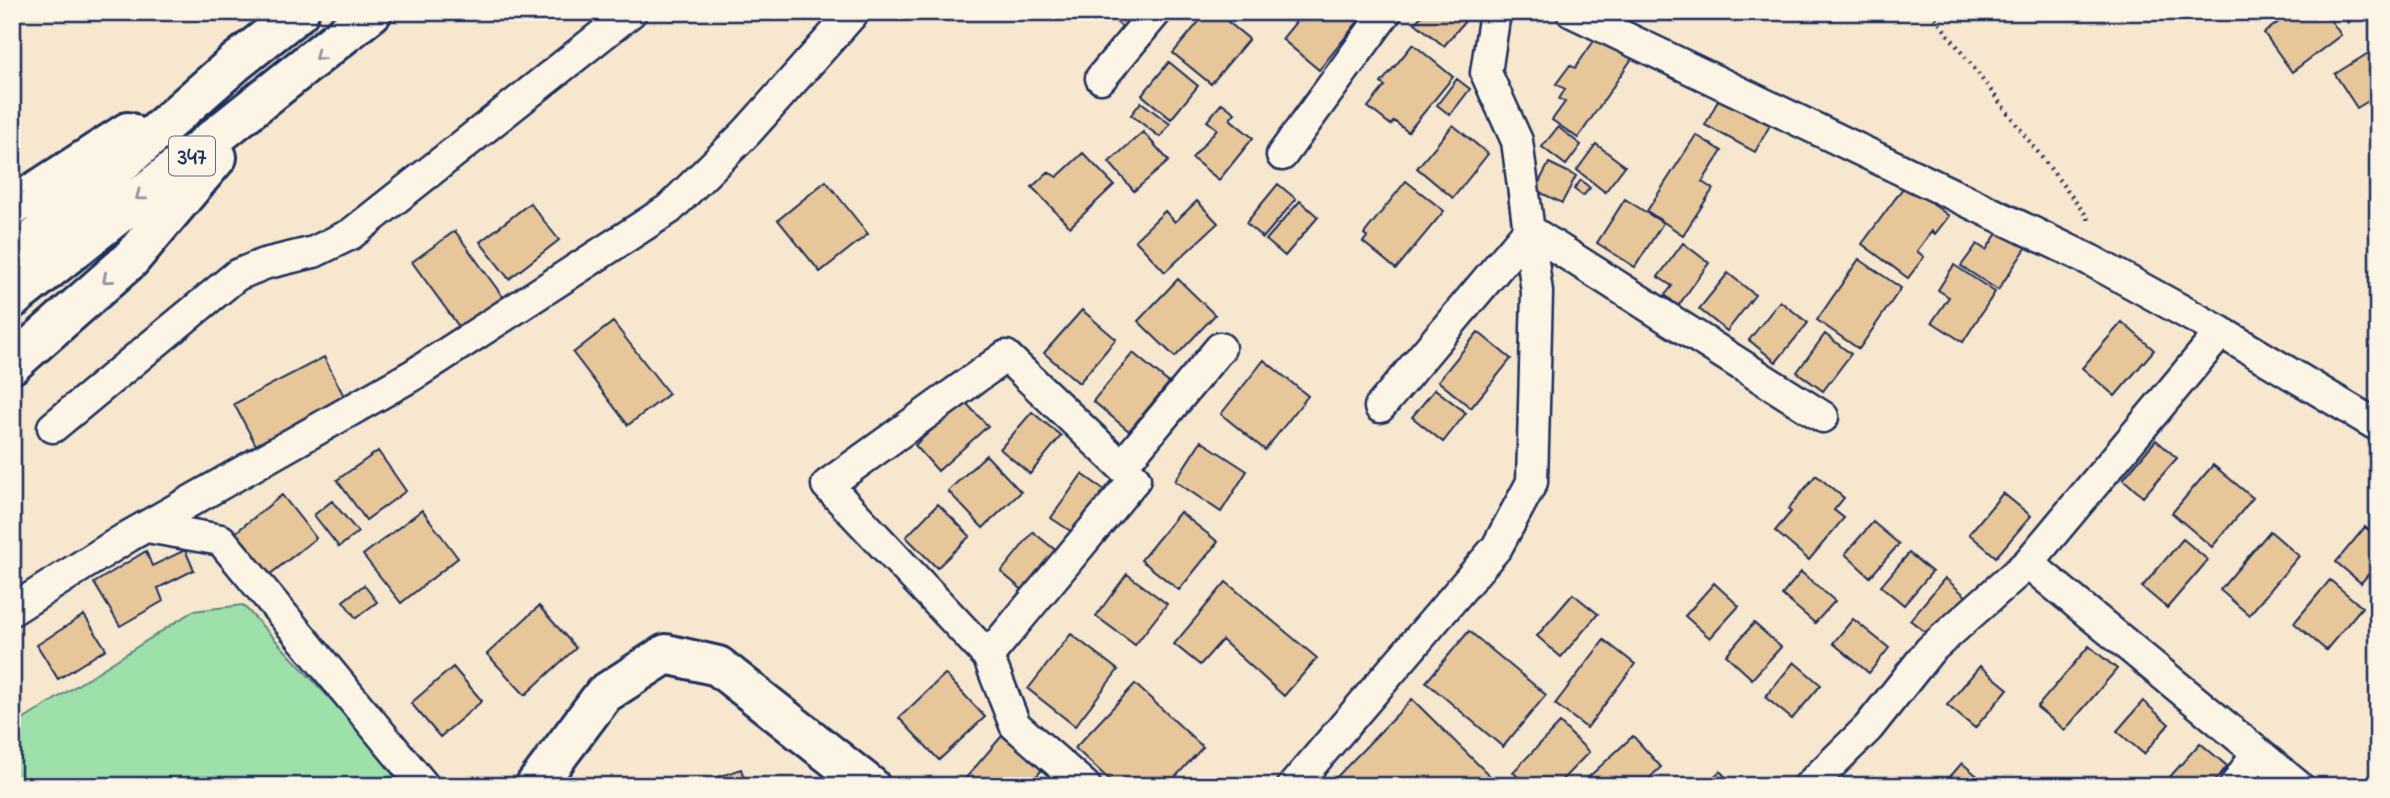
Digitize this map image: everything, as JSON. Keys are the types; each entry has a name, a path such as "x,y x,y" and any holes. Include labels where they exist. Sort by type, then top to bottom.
{"main road":[{"name":"347","path":"12,259 236,63 299,12"},
{"name":"347","path":"12,299 103,223 266,99 372,12"},
{"path":"12,207 236,63"},
{"path":"12,364 130,260 266,99"},
{"path":"536,786 604,694 666,654 718,666 870,786"}],"street":[{"path":"53,427 237,275 264,264 314,252 351,234 631,12"},
{"path":"12,610 147,527 413,375 669,209 747,132 854,12"},
{"path":"1101,78 1156,12"},
{"path":"1282,155 1386,12"},
{"path":"1293,786 1497,547 1531,482 1537,292 1517,141 1486,73 1495,12"},
{"path":"1572,12 2090,260 2221,332 2378,426"},
{"path":"1380,407 1529,230"},
{"path":"1529,230 1823,417"},
{"path":"1810,786 1868,728 1930,650 2028,563 2221,332"},
{"path":"1122,466 1220,348"},
{"path":"988,656 1135,478 1006,356 827,485 988,656 1015,725 1085,786"},
{"path":"147,527 221,540 424,786"},
{"path":"2028,563 2298,786"},
{"path":"2235,786 2256,754"}],"path":[{"path":"1931,12 2088,218"}],"green space":[{"path":"243,605 411,786 22,786 12,766 12,727 193,611"}],"building":[{"path":"1104,12 1143,12 1127,31"},
{"path":"1207,12 1216,12 1249,39 1211,84 1173,53"},
{"path":"1304,12 1349,12 1359,20 1319,70 1282,39"},
{"path":"1425,12 1471,14 1444,46 1415,23"},
{"path":"2292,12 2325,12 2341,35 2292,72 2264,33"},
{"path":"2339,12 2360,12 2348,23"},
{"path":"1601,31 1635,54 1578,138 1552,120 1565,102 1559,99 1565,89 1556,84 1570,65 1575,68"},
{"path":"1413,44 1453,77 1408,132 1394,121 1391,125 1368,107 1385,86 1381,83"},
{"path":"2378,47 2378,95 2357,108 2335,74"},
{"path":"1169,62 1198,86 1171,119 1142,95"},
{"path":"1457,79 1470,89 1450,115 1437,105"},
{"path":"1723,91 1774,118 1755,152 1705,125"},
{"path":"1141,102 1170,124 1160,137 1131,115"},
{"path":"1222,103 1235,113 1230,119 1253,138 1219,180 1192,158 1217,129 1207,121"},
{"path":"1453,125 1488,154 1453,198 1417,168"},
{"path":"1558,127 1581,145 1566,165 1542,147"},
{"path":"1143,132 1169,161 1134,191 1109,162"},
{"path":"1696,135 1722,151 1702,182 1713,189 1683,235 1647,211"},
{"path":"1596,144 1625,166 1605,192 1577,170"},
{"path":"1083,153 1114,185 1070,227 1032,187 1048,172 1057,177"},
{"path":"1549,163 1576,176 1562,203 1535,190"},
{"path":"1581,180 1590,188 1583,196 1574,189"},
{"path":"826,181 868,234 820,272 778,220"},
{"path":"1406,181 1444,211 1396,269 1363,242 1367,237 1364,234"},
{"path":"1278,184 1296,199 1263,238 1246,223"},
{"path":"1906,184 1949,216 1935,234 1932,231 1917,251 1924,257 1908,278 1862,244"},
{"path":"1625,199 1663,223 1635,267 1597,243"},
{"path":"1197,201 1218,223 1165,272 1135,240 1165,211 1175,222"},
{"path":"1300,201 1318,217 1285,256 1266,240"},
{"path":"530,203 559,240 509,279 480,242"},
{"path":"2003,224 2030,242 1998,290 1961,266 1977,244 1986,250"},
{"path":"455,231 503,297 460,328 412,262"},
{"path":"1683,243 1709,263 1678,306 1665,295 1672,286 1658,277"},
{"path":"1859,259 1901,288 1859,349 1817,320"},
{"path":"1954,265 1995,292 1963,342 1932,322 1949,297 1938,290"},
{"path":"1728,273 1755,295 1727,331 1699,309"},
{"path":"1178,279 1215,315 1175,357 1138,321"},
{"path":"1780,301 1808,323 1776,362 1749,340"},
{"path":"1082,310 1116,339 1079,383 1044,353"},
{"path":"613,322 669,394 628,425 573,353"},
{"path":"2122,322 2154,350 2115,396 2082,368"},
{"path":"1478,332 1511,359 1471,408 1438,381"},
{"path":"1825,334 1851,354 1823,391 1797,372"},
{"path":"1133,353 1169,383 1129,431 1093,401"},
{"path":"324,357 347,402 258,449 234,404"},
{"path":"1264,360 1308,396 1265,450 1221,414"},
{"path":"1435,389 1466,413 1443,442 1412,417"},
{"path":"964,401 988,426 938,471 915,445"},
{"path":"1032,412 1061,436 1030,474 1000,449"},
{"path":"2156,440 2177,458 2143,497 2123,479"},
{"path":"1201,441 1247,471 1221,512 1175,481"},
{"path":"378,451 406,491 366,520 337,480"},
{"path":"986,455 1021,492 983,528 948,491"},
{"path":"2213,465 2253,498 2212,547 2172,513"},
{"path":"1082,474 1106,491 1075,534 1051,518"},
{"path":"1816,475 1844,498 1834,510 1844,518 1809,560 1775,531 1791,512 1788,509"},
{"path":"2003,493 2031,516 1996,557 1969,534"},
{"path":"282,495 316,538 269,575 235,533"},
{"path":"332,501 358,532 339,547 314,515"},
{"path":"938,504 970,536 937,568 906,537"},
{"path":"422,510 458,558 401,603 363,555"},
{"path":"1180,512 1218,542 1179,590 1141,560"},
{"path":"1873,522 1899,544 1870,577 1845,554"},
{"path":"2365,527 2378,538 2378,563 2361,583 2336,562"},
{"path":"2270,531 2299,556 2249,615 2220,590"},
{"path":"1033,532 1064,557 1031,597 1001,572"},
{"path":"2183,539 2208,560 2167,608 2142,587"},
{"path":"185,550 194,570 158,588 163,601 120,626 94,583 146,551 152,566"},
{"path":"1909,553 1932,572 1904,605 1881,586"},
{"path":"1801,572 1835,601 1815,623 1782,595"},
{"path":"1127,574 1167,604 1135,645 1096,616"},
{"path":"1945,578 1968,598 1934,639 1910,620"},
{"path":"2330,580 2362,607 2326,650 2294,623"},
{"path":"1226,582 1317,658 1284,696 1222,640 1200,665 1174,644"},
{"path":"1714,583 1739,606 1710,638 1685,616"},
{"path":"364,585 377,602 356,618 343,601"},
{"path":"1573,594 1598,614 1561,657 1537,636"},
{"path":"539,606 576,648 525,695 487,654"},
{"path":"84,615 106,649 58,679 37,645"},
{"path":"1853,619 1889,648 1869,673 1833,643"},
{"path":"1754,623 1781,647 1752,679 1726,655"},
{"path":"1469,631 1546,695 1503,747 1426,682"},
{"path":"1071,634 1118,670 1075,726 1028,689"},
{"path":"1604,640 1635,664 1587,728 1555,704"},
{"path":"2089,646 2117,669 2065,730 2037,707"},
{"path":"1794,662 1821,685 1792,719 1765,697"},
{"path":"1980,666 2008,689 1975,728 1947,705"},
{"path":"453,667 482,701 440,737 411,703"},
{"path":"945,674 985,717 939,760 899,718"},
{"path":"1135,684 1203,747 1167,786 1116,786 1075,748"},
{"path":"1412,699 1500,786 1328,786"},
{"path":"2143,701 2169,724 2144,754 2117,731"},
{"path":"1560,723 1589,752 1556,786 1527,786 1513,772"},
{"path":"1007,730 1046,765 1028,786 959,786"},
{"path":"1633,736 1661,767 1641,786 1579,786"},
{"path":"2200,743 2227,766 2211,786 2176,786 2168,779"},
{"path":"1962,763 1989,786 1942,786"},
{"path":"741,769 747,786 715,786 713,779"},
{"path":"1720,771 1734,786 1704,786"}]}
